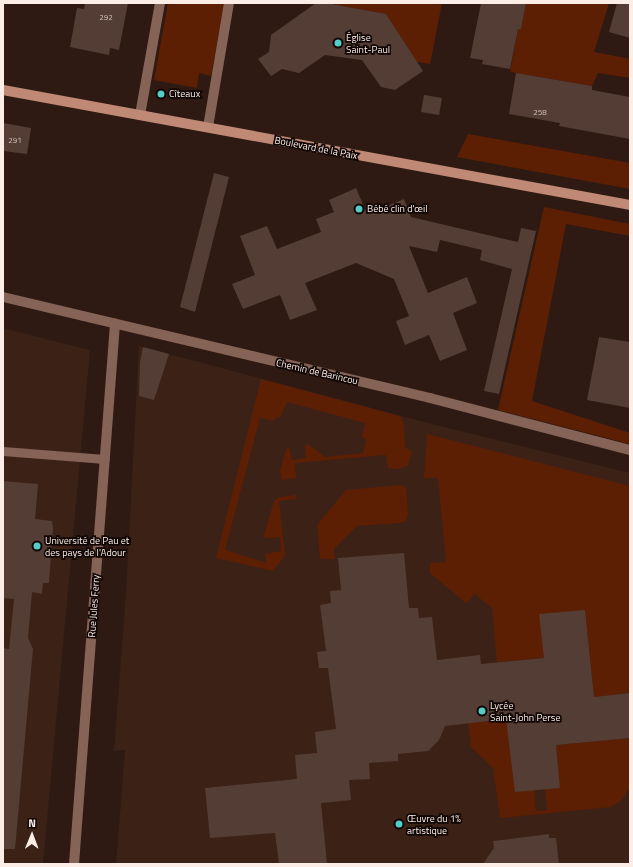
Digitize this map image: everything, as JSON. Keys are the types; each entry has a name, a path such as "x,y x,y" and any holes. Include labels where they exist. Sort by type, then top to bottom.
{"main road":[{"name":"Boulevard de la Paix","path":"3,90 630,205"}],"street":[{"path":"140,114 160,3"},
{"path":"208,128 230,3"},
{"name":"Chemin de Barincou","path":"3,297 430,398 630,450"},
{"name":"Rue Jules Ferry","path":"74,864 115,324"}],"lane":[{"path":"3,451 105,459"}],"shaded area":[{"path":"168,3 224,3 211,76 199,73 197,88 154,80"},
{"path":"326,3 442,3 430,64 417,62 386,14"},
{"path":"526,3 609,3 594,52 630,59 630,78 598,73 592,86 510,72 518,29 521,29"},
{"path":"468,134 630,163 630,189 457,157"},
{"path":"544,207 630,224 630,236 566,224 532,401 630,433 630,444 498,410"},
{"name":"Université de Pau et des pays de l'Adour","path":"3,328 90,350 43,864 3,864"},
{"path":"139,346 428,423 630,473 630,864 116,864 125,750 114,751 126,594"},
{"path":"261,379 400,416 404,424 405,447 412,452 408,466 398,469 388,468 386,455 295,463 296,478 282,480 280,472 285,452 289,446 292,460 306,458 305,445 308,444 325,457 363,453 366,440 362,437 365,423 287,402 280,418 276,417 274,421 260,418 225,550 267,563 265,554 281,551 280,537 265,538 264,535 274,501 280,497 296,495 297,499 279,501 285,555 273,571 216,558"},
{"path":"427,434 630,486 630,693 594,697 585,610 544,658 497,662 492,608 475,594 466,603 430,573 430,563 446,562 438,478 424,478"},
{"path":"400,485 406,488 408,514 406,521 400,523 357,526 334,549 335,559 320,559 317,525 346,490"},
{"path":"506,719 516,792 534,790 536,811 547,810 545,789 560,788 556,745 630,738 630,787 621,801 611,807 500,818 493,768 471,747 468,723"}],"building":[{"path":"85,3 128,3 119,50 110,48 109,55 70,47 77,8 84,9"},
{"name":"Église Saint-Paul","path":"316,3 326,3 386,14 423,71 395,90 381,87 362,60 325,55 299,73 282,69 271,76 258,59 269,52 271,35"},
{"path":"481,3 526,3 521,29 518,29 510,69 482,64 483,60 470,58"},
{"path":"617,3 630,3 630,38 609,32"},
{"path":"516,73 592,86 592,90 630,97 630,139 559,126 560,123 509,114"},
{"path":"424,95 442,98 439,115 421,112"},
{"path":"3,123 31,128 27,154 3,151"},
{"path":"214,173 229,177 195,312 180,307"},
{"path":"356,188 367,214 404,199 411,217 518,242 521,228 536,231 499,394 484,391 512,269 480,260 482,250 440,240 437,252 409,246 428,293 467,277 477,303 453,313 467,350 440,361 429,335 405,345 396,321 409,316 394,279 356,263 305,283 317,310 290,320 280,295 243,309 232,284 255,275 240,236 267,226 277,249 321,232 316,219 334,212 329,200"},
{"path":"599,337 630,342 630,408 587,400"},
{"path":"143,347 169,354 154,400 139,396 140,362"},
{"path":"3,481 38,484 35,519 52,521 53,528 49,583 43,583 42,594 32,592 28,638 33,649 15,849 3,849 3,648 9,649 14,599 3,598"},
{"name":"Lycée Saint-John Perse","path":"404,553 409,608 418,608 419,618 432,617 437,660 480,655 481,664 544,658 539,614 585,610 594,697 630,693 630,738 556,745 560,788 515,792 506,719 445,726 439,740 428,751 398,754 398,761 369,763 370,779 349,780 351,800 321,803 327,864 279,864 275,833 210,838 205,788 297,779 295,755 317,753 315,732 336,729 328,668 319,668 317,652 326,651 320,605 331,603 330,591 341,590 338,558"},
{"path":"549,834 549,838 556,838 559,864 483,864 494,848 493,841"}],"place":[{"name":"Église Saint-Paul","path":"338,43"},
{"name":"Cîteaux","path":"161,94"},
{"name":"Bébé clin d'œil","path":"359,209"},
{"name":"Université de Pau et des pays de l'Adour","path":"37,546"},
{"name":"Lycée Saint-John Perse","path":"482,711"},
{"name":"Œuvre du 1% artistique","path":"399,824"}]}
